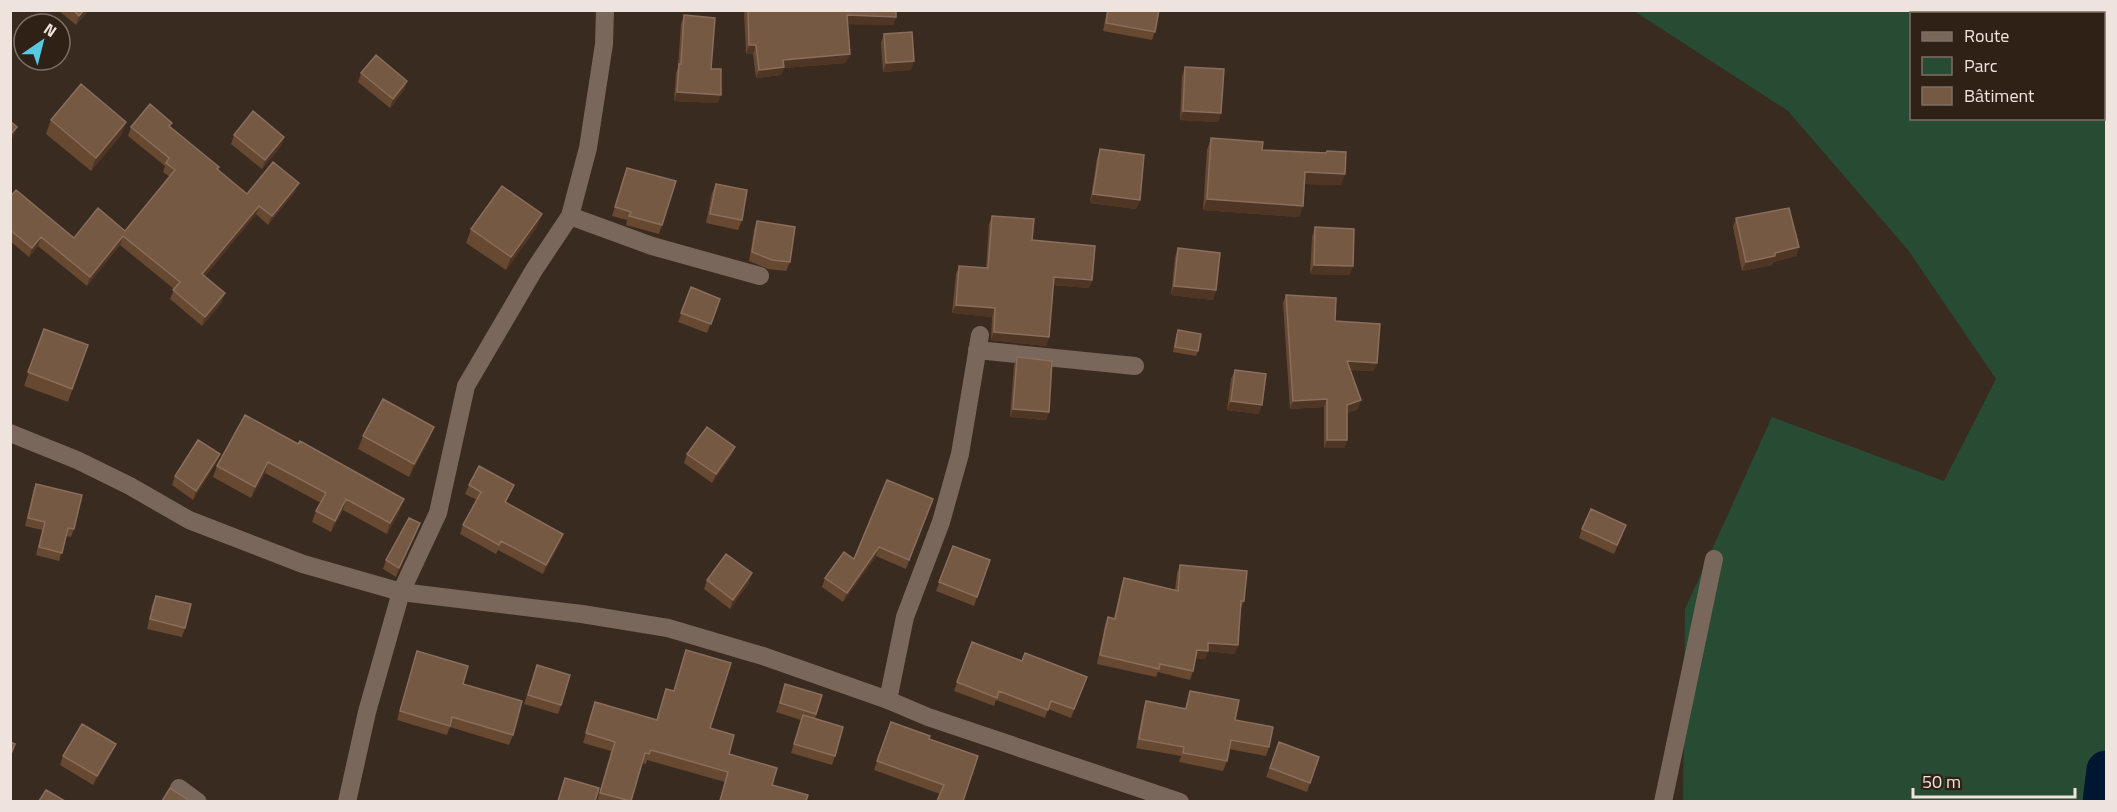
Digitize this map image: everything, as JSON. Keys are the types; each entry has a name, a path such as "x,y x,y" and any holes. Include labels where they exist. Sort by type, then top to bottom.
{"street":[{"path":"347,801 367,712 401,592 438,513 466,386 534,270 570,216 588,148 604,44 605,10"},
{"path":"570,216 652,246 760,276"},
{"path":"888,700 905,617 941,522 960,454 979,343 1135,366"},
{"path":"10,433 77,459 120,480 189,520 303,564 401,592 582,614 668,628 763,656 888,700 928,717 1180,801"},
{"path":"1663,801 1714,559"},
{"path":"179,788 198,801"}],"green space":[{"path":"1634,11 2106,11 2106,801 1683,801 1685,609 1772,417 1944,481 1996,379 1908,250 1788,111"}],"building":[{"path":"73,10 84,10 79,16"},
{"path":"748,10 896,10 896,17 847,15 850,54 783,60 784,67 759,70 756,45 749,45"},
{"path":"1108,10 1159,10 1155,32 1106,23"},
{"path":"684,15 715,18 711,69 721,69 721,95 677,92"},
{"path":"912,32 914,61 886,63 884,34"},
{"path":"376,55 407,81 393,99 361,73"},
{"path":"1185,67 1224,69 1221,113 1183,111"},
{"path":"81,84 126,122 96,158 51,120"},
{"path":"150,104 172,123 169,126 219,167 217,169 247,194 273,162 299,183 272,216 259,206 202,274 225,293 205,317 173,290 180,282 123,236 90,277 41,237 32,248 10,230 10,197 16,190 74,238 98,208 125,231 175,170 166,163 169,158 131,127"},
{"path":"253,111 284,137 265,160 234,135"},
{"path":"10,121 17,127 10,135"},
{"path":"1211,138 1263,142 1262,150 1346,152 1345,174 1305,172 1303,206 1207,199"},
{"path":"1100,149 1144,155 1140,200 1093,194"},
{"path":"627,168 676,181 662,225 629,216 631,212 615,207"},
{"path":"716,184 747,190 742,220 710,214"},
{"path":"502,186 542,214 511,257 471,229"},
{"path":"1789,208 1799,247 1775,253 1775,256 1746,262 1736,218"},
{"path":"992,216 1034,219 1032,240 1095,246 1092,280 1054,277 1049,337 994,332 995,308 956,305 959,266 988,268"},
{"path":"757,221 795,227 790,262 772,260 752,252"},
{"path":"1315,227 1354,229 1353,266 1314,265"},
{"path":"1178,248 1220,253 1216,290 1174,286"},
{"path":"691,287 720,299 711,324 681,313"},
{"path":"1286,295 1336,298 1335,321 1380,324 1377,363 1347,361 1361,400 1347,405 1347,440 1327,440 1327,399 1293,401"},
{"path":"44,329 88,345 72,389 28,372"},
{"path":"1178,330 1201,334 1198,351 1175,347"},
{"path":"1017,357 1052,361 1049,412 1013,409"},
{"path":"1235,370 1266,374 1262,405 1231,401"},
{"path":"383,399 434,427 414,464 363,436"},
{"path":"245,415 298,444 300,441 404,499 390,523 346,499 335,521 316,511 326,493 268,462 255,487 217,466"},
{"path":"707,427 735,447 716,474 687,454"},
{"path":"198,440 220,454 196,491 175,476"},
{"path":"479,466 514,485 505,502 563,534 546,565 501,541 499,545 463,525 481,492 469,485"},
{"path":"887,480 933,499 909,560 879,547 847,593 825,578 844,552 854,559"},
{"path":"36,484 82,495 74,529 68,528 62,553 39,547 45,522 28,518"},
{"path":"1591,509 1626,525 1617,545 1582,529"},
{"path":"409,518 420,523 399,568 386,560"},
{"path":"953,546 990,560 977,597 939,582"},
{"path":"726,554 752,573 733,600 707,580"},
{"path":"1180,565 1247,571 1244,601 1241,601 1238,645 1208,643 1208,651 1197,650 1193,671 1160,664 1159,669 1100,655 1108,617 1115,619 1124,578 1178,591"},
{"path":"156,596 191,604 185,628 150,619"},
{"path":"972,642 1022,661 1025,653 1087,677 1074,709 1051,701 1048,710 999,691 997,698 957,682"},
{"path":"686,650 731,663 710,728 734,735 729,754 777,768 772,785 808,795 806,801 720,801 728,772 651,750 649,754 645,753 631,801 600,793 615,742 586,733 595,702 657,720 666,689 674,691"},
{"path":"417,651 468,666 463,684 522,701 513,735 452,717 450,726 400,711"},
{"path":"537,665 570,675 561,705 528,695"},
{"path":"785,684 822,695 816,714 780,703"},
{"path":"1190,691 1239,700 1235,720 1273,727 1269,747 1231,740 1227,761 1183,753 1184,747 1139,739 1146,701 1186,709"},
{"path":"803,715 843,727 835,756 794,744"},
{"path":"891,722 930,736 929,739 978,756 963,801 937,801 944,785 877,761"},
{"path":"82,724 116,744 97,776 63,756"},
{"path":"10,742 15,744 10,757"},
{"path":"1279,742 1319,757 1310,783 1270,768"},
{"path":"565,778 599,788 595,801 558,801"},
{"path":"170,788 190,801 162,801"},
{"path":"46,790 65,801 39,801"}],"waterway":[{"path":"2102,802 2106,770"}]}
